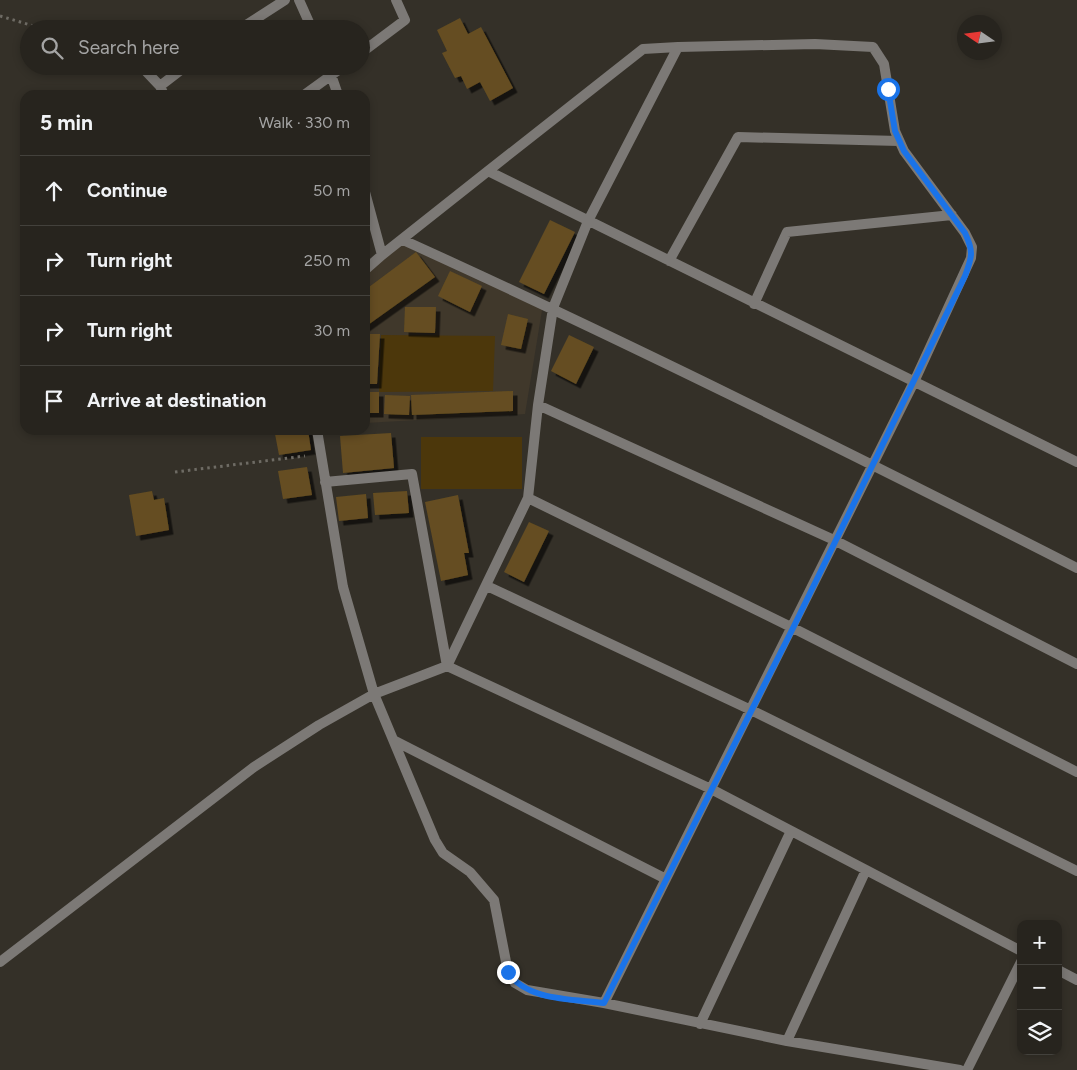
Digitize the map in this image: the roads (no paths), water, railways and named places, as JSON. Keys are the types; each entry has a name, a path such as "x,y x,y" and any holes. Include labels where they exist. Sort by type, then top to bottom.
{"street":[{"path":"254,20 285,0"},
{"path":"299,0 308,20"},
{"path":"370,46 405,20 396,0"},
{"path":"370,265 643,49 678,47 815,44 873,47 884,64 895,131 899,141 904,151 952,215 972,247 971,258 914,382 834,540 793,628 604,1003"},
{"path":"0,962 254,767 319,725 374,694 447,666 488,586 528,498 538,405 553,308 588,221 678,47"},
{"path":"149,75 162,90 177,75"},
{"path":"309,90 326,75"},
{"path":"331,75 336,90"},
{"path":"669,261 738,137 899,141"},
{"path":"488,171 1077,462"},
{"path":"370,210 382,254"},
{"path":"754,304 788,232 952,215"},
{"path":"403,240 553,308 873,464 1077,568"},
{"path":"538,405 834,540 1077,664"},
{"path":"318,435 344,587 374,694 442,853 470,872 494,900 508,972 515,983 527,990 604,1003 700,1024 787,1041 960,1070"},
{"path":"325,482 412,474 447,666"},
{"path":"528,498 793,628 1077,772"},
{"path":"488,586 751,710 1077,871"},
{"path":"447,666 711,789 1017,949"},
{"path":"395,741 666,879"},
{"path":"700,1024 791,831"},
{"path":"787,1041 866,870"},
{"path":"967,1070 1020,965"},
{"path":"1062,972 1077,980"}]}
